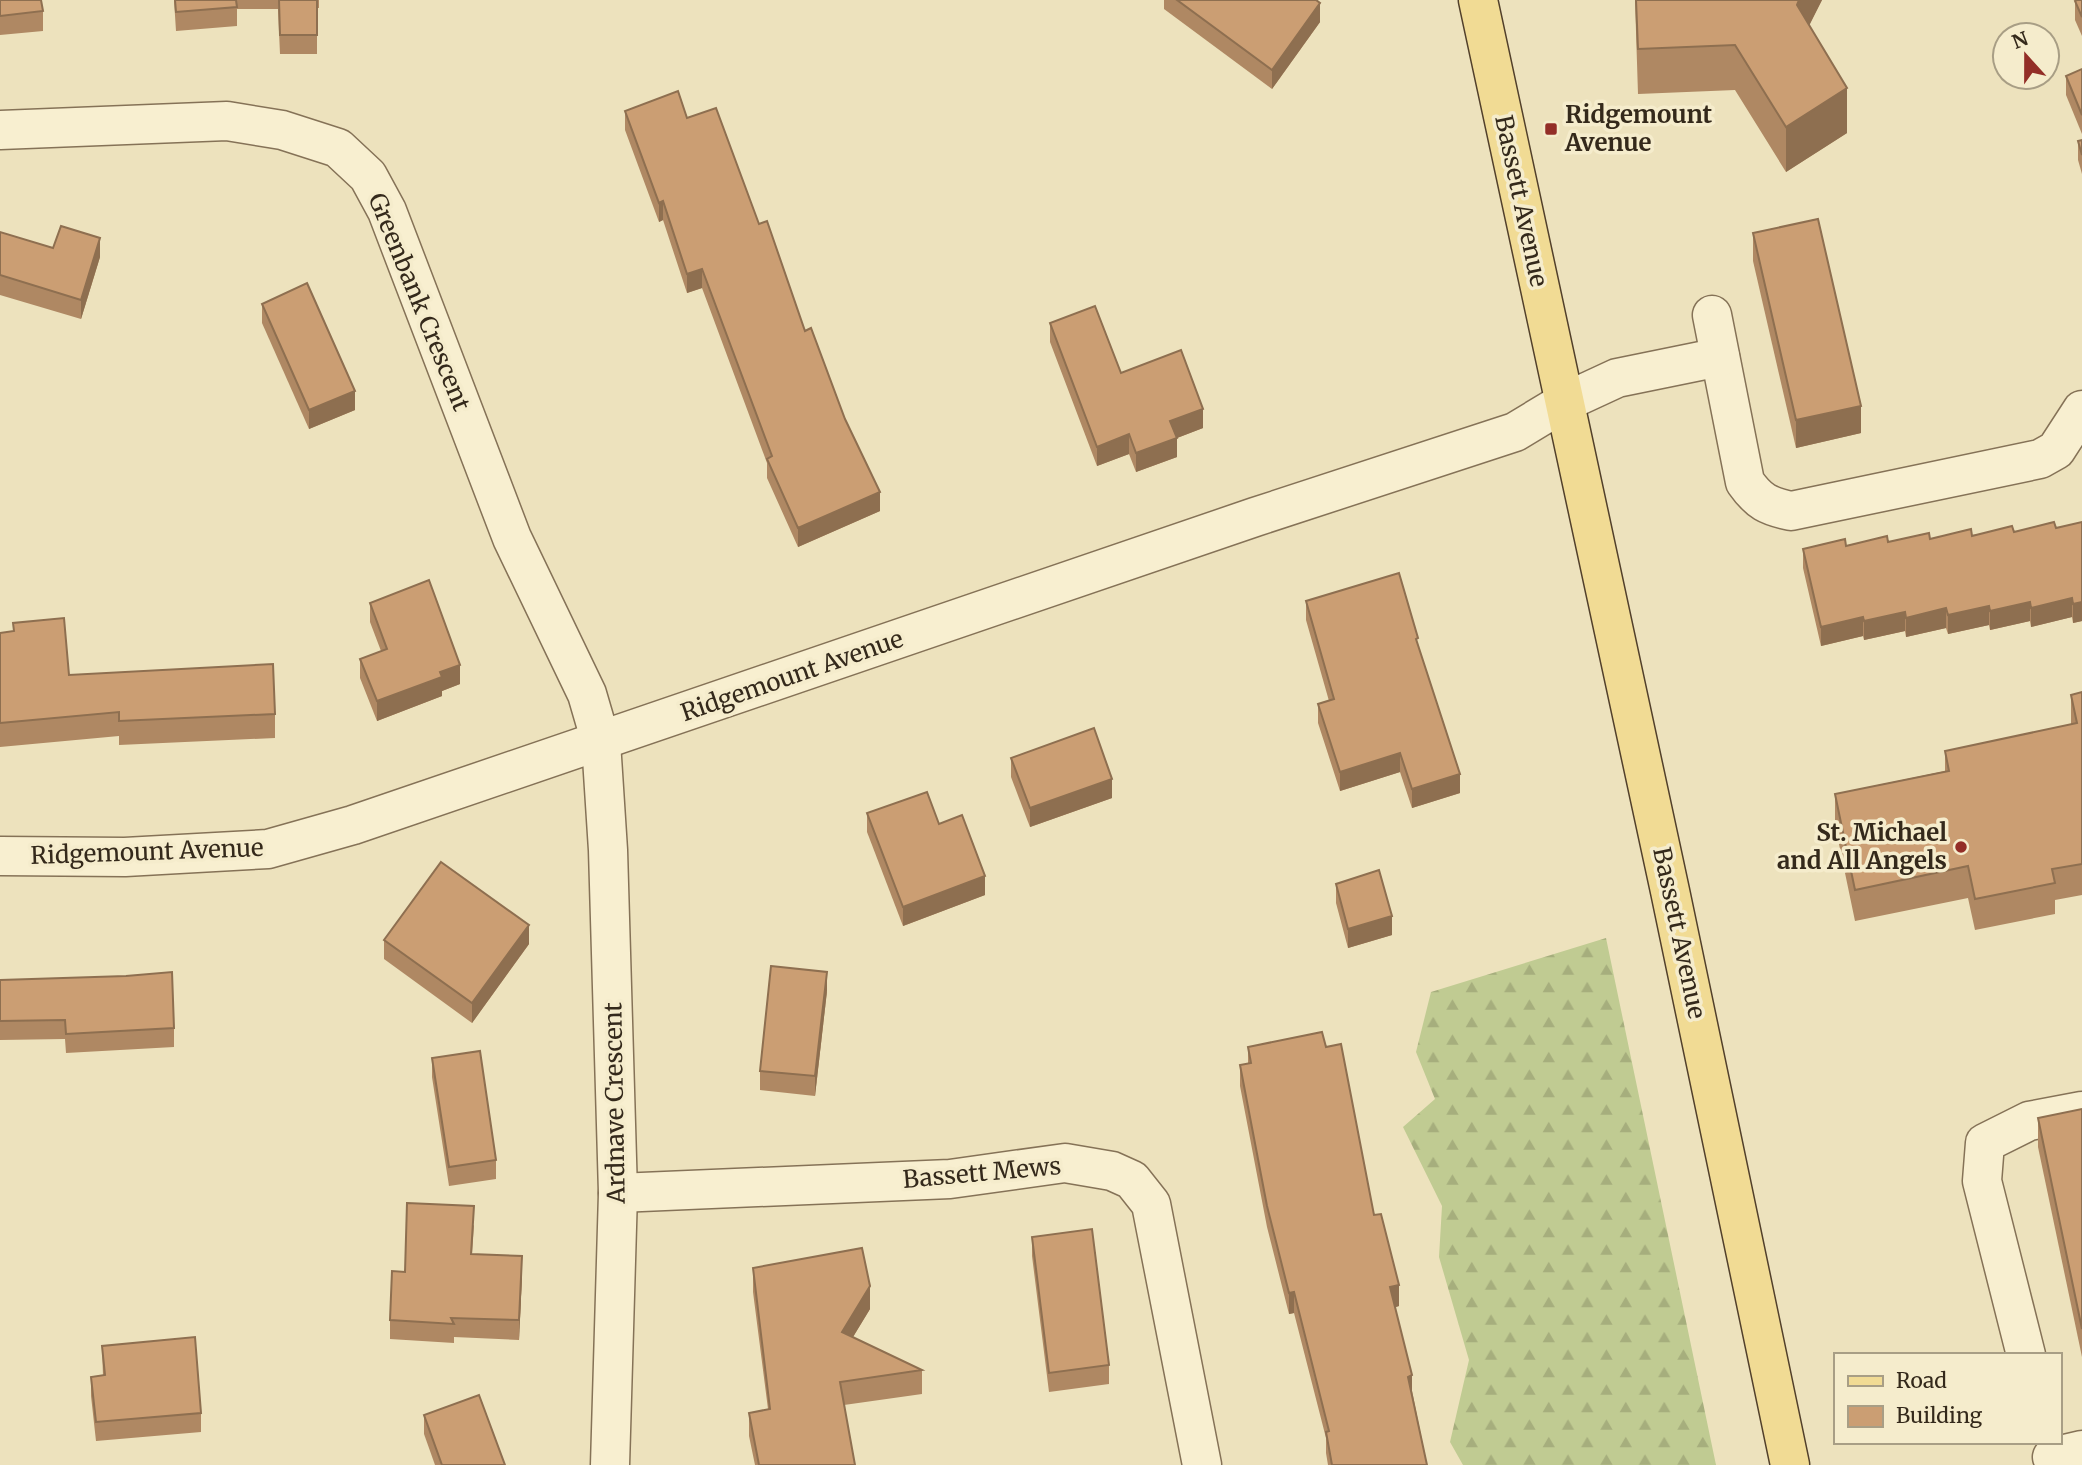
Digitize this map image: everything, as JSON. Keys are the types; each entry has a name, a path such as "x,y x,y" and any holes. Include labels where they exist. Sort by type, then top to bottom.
{"main road":[{"name":"Bassett Avenue","path":"1478,0 1670,891 1790,1465"}],"street":[{"name":"Greenbank Crescent","path":"0,130 227,121 282,130 338,148 368,176 387,211 512,538 587,694 601,742"},
{"path":"1712,315 1745,482 1756,497 1771,506 1791,511 2040,459 2056,450 2082,410"},
{"path":"1563,403 1617,378 1720,357"},
{"name":"Ridgemount Avenue","path":"0,856 125,858 268,849 353,825 1229,525 1515,432 1563,403"},
{"name":"Ardnave Crescent","path":"601,742 608,850 618,1193 610,1465"},
{"path":"2025,1353 1982,1181 1985,1143 2029,1121 2082,1111"},
{"name":"Bassett Mews","path":"618,1193 950,1179 1065,1163 1112,1171 1132,1180 1150,1204 1202,1465"}],"green space":[{"path":"1606,938 1716,1465 1463,1465 1450,1442 1469,1360 1439,1257 1442,1206 1403,1127 1435,1099 1416,1052 1431,992"}],"building":[{"path":"0,0 41,0 43,11 0,16"},
{"path":"175,0 236,0 237,7 176,12"},
{"path":"279,0 317,0 317,35 280,35"},
{"path":"1177,0 1316,0 1320,3 1272,70"},
{"path":"1636,0 1799,0 1797,5 1847,88 1786,127 1735,45 1638,49"},
{"path":"2082,0 2082,17 2075,1"},
{"path":"2082,69 2082,115 2066,76"},
{"path":"678,91 687,118 716,108 759,224 767,221 805,331 811,328 845,419 880,492 798,528 767,459 772,456 702,269 687,274 663,201 659,203 625,111"},
{"path":"1818,219 1861,406 1796,420 1753,233"},
{"path":"61,226 100,238 81,300 0,275 0,232 53,248"},
{"path":"307,283 355,391 309,410 262,304"},
{"path":"1095,306 1121,373 1181,350 1203,409 1170,421 1177,438 1136,453 1129,434 1097,447 1050,323"},
{"path":"2054,522 2056,528 2082,522 2082,602 2073,604 2072,598 2031,608 2030,602 1990,611 1989,606 1948,615 1946,608 1906,618 1905,612 1864,621 1863,617 1821,627 1803,549 1845,539 1846,546 1887,536 1888,542 1929,533 1930,539 1971,529 1972,536 2012,526 2014,532"},
{"path":"1399,573 1418,638 1416,639 1460,774 1412,789 1400,753 1340,772 1318,704 1334,699 1306,601"},
{"path":"429,580 460,665 440,672 442,677 377,701 360,659 387,649 370,603"},
{"path":"64,618 69,675 273,664 275,714 119,721 119,712 0,723 0,633 14,631 13,623"},
{"name":"St. Michael and All Angels","path":"2082,692 2082,864 2052,869 2055,883 1975,899 1968,866 1855,890 1835,794 1949,771 1945,751 2077,723 2071,695"},
{"path":"1094,728 1112,779 1030,808 1011,758"},
{"path":"927,792 939,824 962,815 985,876 903,907 867,813"},
{"path":"441,862 529,925 472,1003 384,940"},
{"path":"1379,870 1392,916 1348,929 1336,884"},
{"path":"771,966 827,972 815,1076 760,1071"},
{"path":"172,972 174,1028 66,1034 65,1020 0,1021 0,980"},
{"path":"1322,1032 1326,1047 1341,1044 1374,1215 1381,1214 1399,1285 1390,1287 1412,1375 1408,1377 1427,1465 1332,1465 1326,1432 1329,1431 1294,1292 1289,1293 1267,1206 1240,1065 1251,1063 1248,1047"},
{"path":"480,1051 496,1160 449,1167 432,1058"},
{"path":"2082,1109 2082,1329 2038,1118"},
{"path":"407,1203 474,1206 471,1254 522,1256 519,1320 451,1318 454,1324 390,1320 392,1271 405,1272"},
{"path":"1092,1229 1109,1365 1049,1373 1032,1237"},
{"path":"862,1248 870,1286 842,1332 922,1370 840,1382 855,1465 759,1465 749,1413 770,1409 753,1268"},
{"path":"195,1337 201,1413 96,1422 91,1377 105,1375 102,1346"},
{"path":"479,1395 505,1465 442,1465 424,1415"}],"place":[{"name":"Ridgemount Avenue","path":"1551,129"},
{"name":"St. Michael and All Angels","path":"1961,847"}]}
